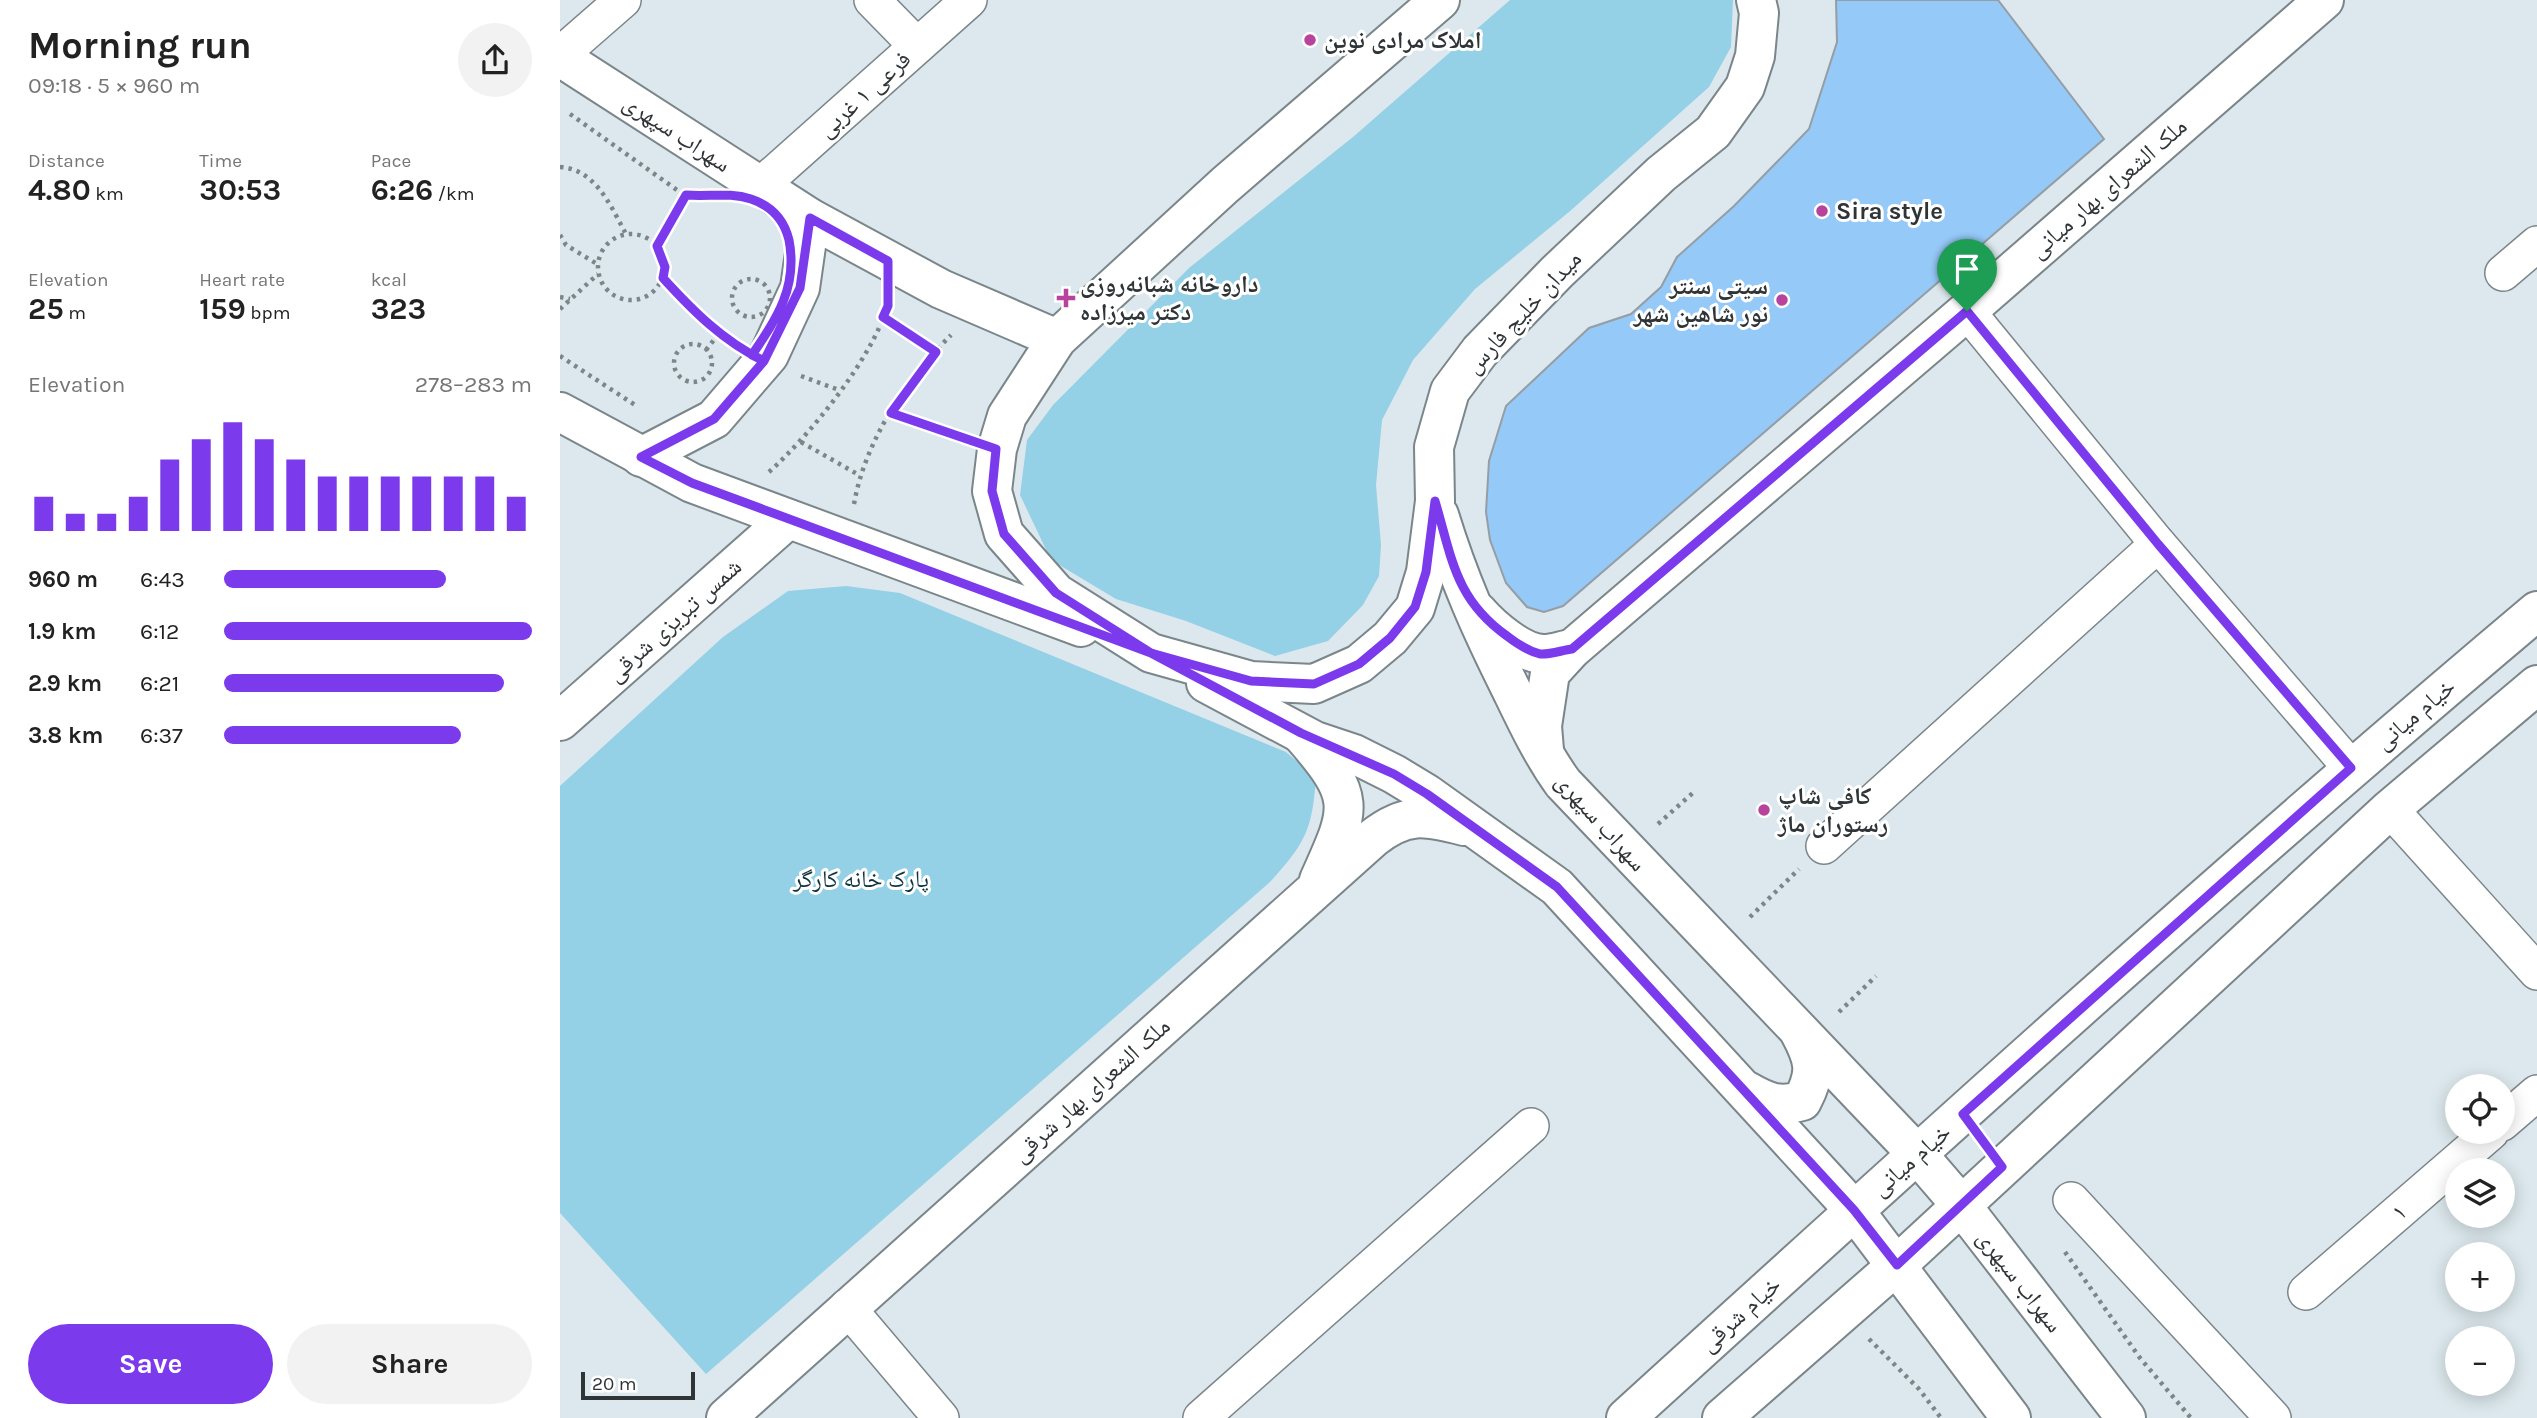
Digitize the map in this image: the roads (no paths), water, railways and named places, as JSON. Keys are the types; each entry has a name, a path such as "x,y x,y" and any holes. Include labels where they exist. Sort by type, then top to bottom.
{"main road":[{"name":"میدان خلیج فارس","path":"1438,1 1215,194 1057,339 1007,416 996,449 992,491 1004,534 1056,593 1151,653 1251,681 1314,684 1359,664 1390,638 1415,607 1426,572 1435,501 1434,447 1450,391 1480,351 1557,272 1661,174 1713,132 1745,87 1755,56 1759,13 1756,0"},
{"name":"ملک الشعرای بهار میانی","path":"1545,759 1542,726 1550,673 1572,649 1967,311 2324,0"},
{"name":"سهراب سپهری","path":"560,56 810,218 888,261 1057,339"},
{"path":"641,457 714,419 764,361 800,288 810,218"},
{"name":"سهراب سپهری","path":"560,412 692,483 1151,653 1301,733 1394,774 1479,831 1557,887 1854,1210 2011,1418"},
{"name":"سهراب سپهری","path":"1435,501 1467,599 1545,759 1594,818 1918,1154 1961,1205 2126,1418"},
{"name":"شمس تبریزی شرقی","path":"560,721 788,519"},
{"path":"1467,599 1486,622 1517,644 1542,654 1572,649"},
{"name":"خیام میانی","path":"1854,1210 2351,768 2537,611"},
{"path":"1722,1418 1897,1265 2390,809 2537,685"},
{"path":"1301,733 1341,786 1345,816 1315,890"},
{"name":"ملک الشعرای بهار شرقی","path":"726,1418 847,1307 1392,823 1414,817 1438,819 1479,831"},
{"name":"سهراب سپهری","path":"1745,1090 1766,1103 1783,1106 1802,1101 1814,1080 1813,1065 1795,1025"},
{"name":"خیام شرقی","path":"1626,1418 1854,1210"}],"street":[{"path":"560,56 623,0"},
{"path":"872,0 917,46"},
{"name":"فرعی ۱ غربی","path":"759,187 969,0"},
{"path":"2504,273 2537,244"},
{"path":"1967,311 2158,544 2351,768"},
{"path":"1824,846 2158,544"},
{"path":"2390,809 2537,972"},
{"path":"2515,1112 2537,1093"},
{"path":"1201,1418 1531,1126"},
{"name":"۱","path":"2306,1292 2477,1144"},
{"path":"2071,1200 2273,1418"},
{"path":"847,1307 942,1418"}],"place":[{"name":"املاک مرادی نوین","path":"1310,40"},
{"name":"Sira style","path":"1822,211"},
{"name":"داروخانه شبانه‌روزی دکتر میرزاده","path":"1066,298"},
{"name":"سیتی سنتر نور شاهین شهر","path":"1782,300"},
{"name":"کافی شاپ رستوران ماژ","path":"1764,810"}],"park label":[{"name":"پارک خانه کارگر","path":"861,879"}]}
